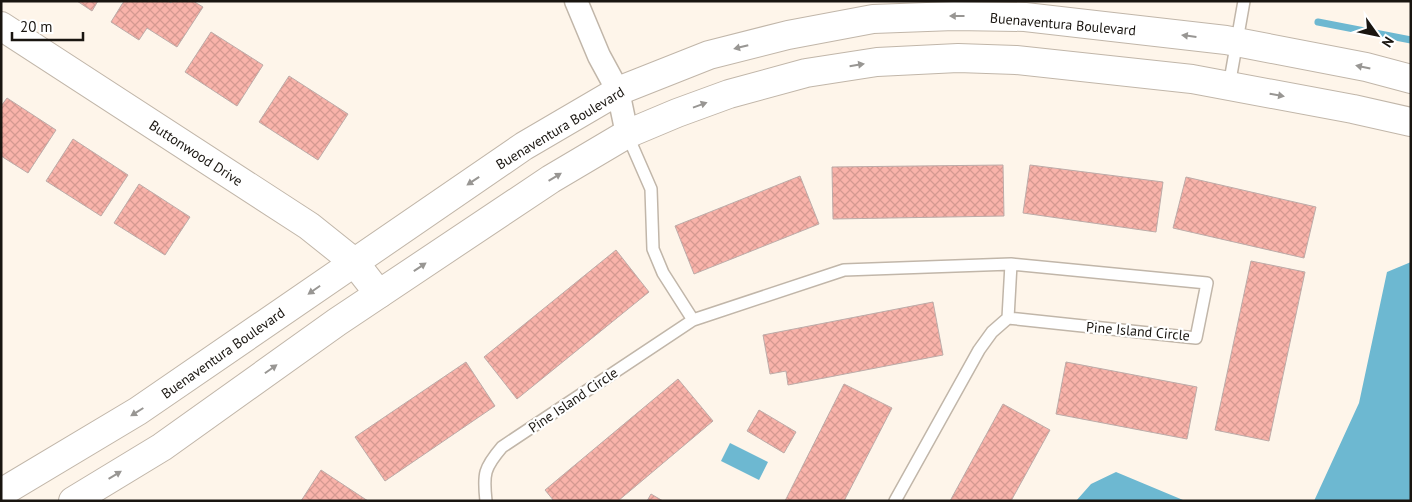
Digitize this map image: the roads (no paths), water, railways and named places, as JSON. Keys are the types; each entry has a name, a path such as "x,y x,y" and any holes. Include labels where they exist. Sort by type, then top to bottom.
{"main road":[{"name":"Buenaventura Boulevard","path":"1,493 138,411 524,146 618,91 709,54 788,35 873,19 954,16 1025,17 1237,42 1366,67 1411,79"},
{"name":"Buttonwood Drive","path":"1,26 309,226 354,262 379,294"},
{"path":"73,501 162,447 379,294 551,179 627,134 729,94 806,73 877,62 958,58 1016,60 1192,79 1353,109 1411,122"}],"street":[{"path":"576,1 599,56 618,91 627,134"}],"lane":[{"path":"1229,86 1244,1"},
{"path":"627,134 651,189 653,249 663,273 693,320"},
{"path":"895,501 979,350 992,332 1008,318 1011,264"},
{"name":"Pine Island Circle","path":"486,501 485,472 502,447 693,320 844,270 1011,264 1207,283 1196,338 1008,318"}],"water":[{"path":"1411,262 1411,501 1314,501 1359,403 1387,272"},
{"path":"730,443 768,462 759,480 721,461"},
{"path":"1116,472 1185,501 1076,501 1091,484"}],"waterway":[{"path":"1318,22 1411,40"}]}
